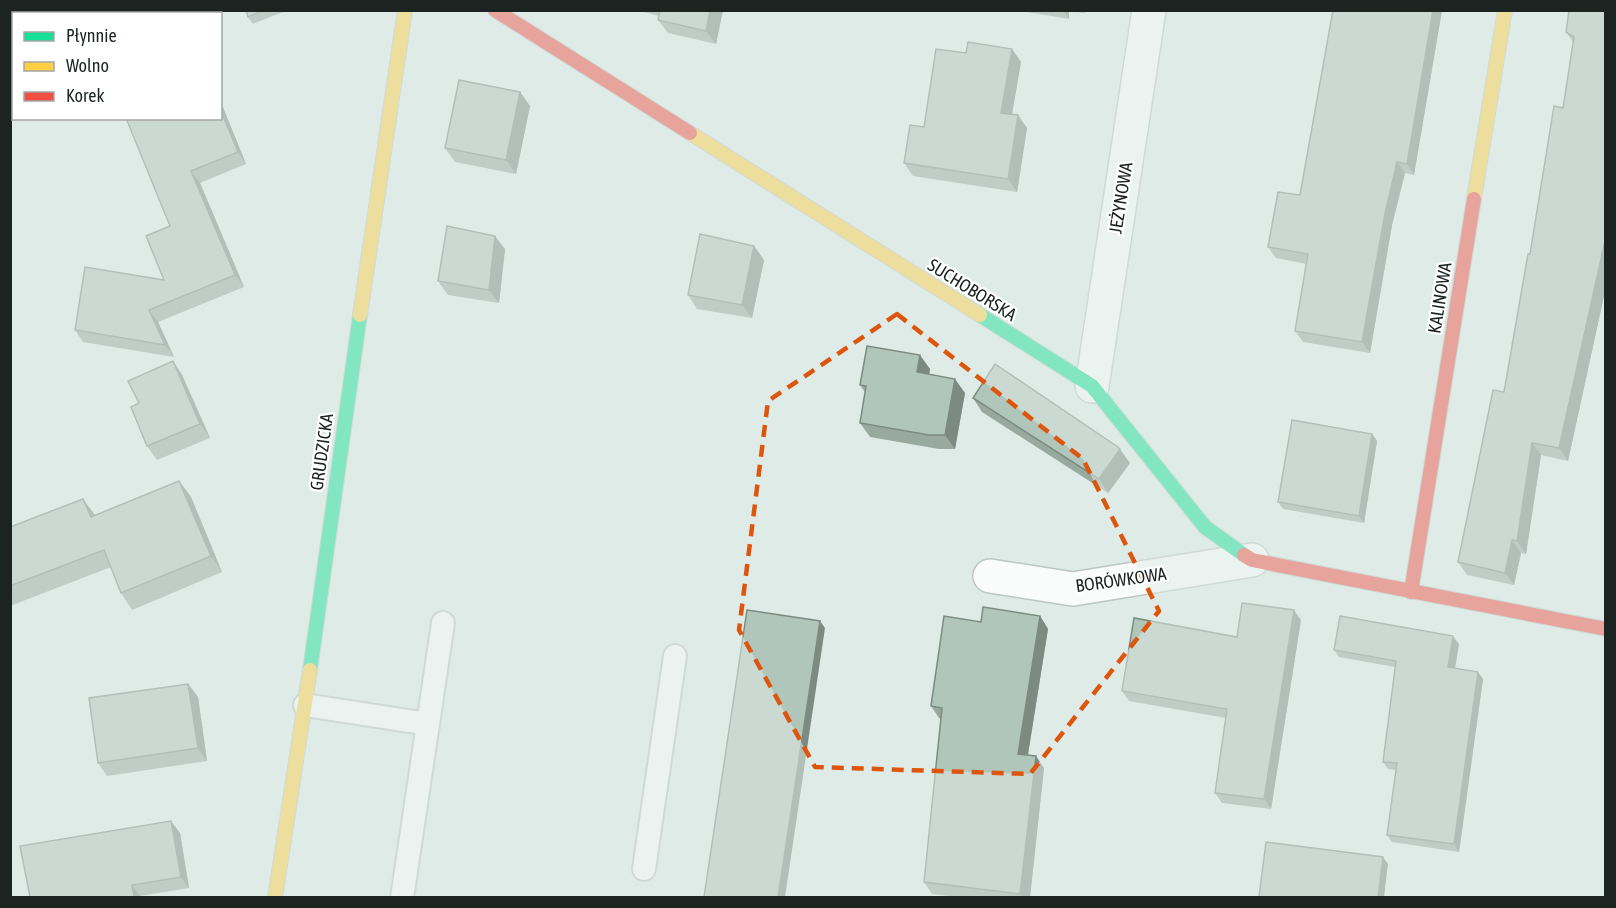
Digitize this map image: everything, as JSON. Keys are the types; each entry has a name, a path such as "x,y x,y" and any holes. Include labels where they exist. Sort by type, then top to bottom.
{"street":[{"name":"GRUDZICKA","path":"275,897 305,705 405,10"},
{"name":"SUCHOBORSKA","path":"495,10 1092,386 1205,527 1252,560 1605,628"},
{"name":"JEŻYNOWA","path":"1092,386 1149,10"},
{"name":"KALINOWA","path":"1411,592 1505,10"},
{"name":"BORÓWKOWA","path":"990,576 1073,589 1252,560"}],"lane":[{"path":"402,897 443,623"},
{"path":"644,869 675,656"},
{"path":"305,705 428,724"}],"highlighted area":[{"path":"897,314 1083,459 1159,611 1030,774 815,767 739,630 768,401"}],"building":[{"path":"246,10 264,10 248,17"},
{"path":"660,10 710,10 706,31 658,20"},
{"path":"1333,10 1433,10 1407,164 1397,162 1385,213 1362,342 1295,331 1308,254 1268,247 1278,192 1300,195"},
{"path":"1569,10 1605,10 1605,246 1559,448 1532,443 1517,541 1512,540 1505,573 1458,562 1493,390 1504,392 1528,254 1530,254 1554,106 1563,108 1574,37 1566,32"},
{"path":"968,42 1012,49 1001,113 1018,115 1008,179 904,163 910,125 924,127 936,49 966,53"},
{"path":"459,80 520,92 506,160 445,148"},
{"path":"222,114 238,152 191,171 235,275 149,310 165,345 75,330 85,267 164,280 146,236 170,226 127,120 222,120"},
{"path":"447,226 495,236 489,290 438,281"},
{"path":"700,234 754,246 742,305 688,295"},
{"path":"867,346 920,355 917,372 955,379 945,435 929,435 860,423 866,386 860,385"},
{"path":"173,361 200,424 147,446 131,407 139,403 128,381"},
{"path":"995,364 1120,449 1099,479 973,398"},
{"path":"1292,420 1372,434 1359,516 1278,502"},
{"path":"179,481 211,556 121,593 104,550 10,586 10,527 83,499 91,517"},
{"path":"1242,603 1294,610 1264,799 1215,793 1227,709 1122,691 1134,618 1237,637"},
{"path":"983,607 1040,616 1018,754 1036,756 1020,894 924,882 942,708 931,706 944,616 981,622"},
{"path":"747,610 820,621 778,897 704,897"},
{"path":"1340,616 1453,636 1448,667 1478,672 1454,844 1387,835 1397,763 1383,762 1396,661 1334,650"},
{"path":"188,684 198,748 98,763 89,698"},
{"path":"171,821 181,877 132,885 134,897 30,897 20,846"},
{"path":"1266,842 1383,857 1378,897 1259,897"}],"traffic: fast":[{"path":"310,670 360,315"},
{"path":"980,315 1092,386 1205,527 1244,555"}],"traffic: slow":[{"path":"360,315 405,10"},
{"path":"1474,199 1505,10"},
{"path":"690,133 980,315"},
{"path":"275,898 310,670"}],"traffic: jam":[{"path":"495,10 690,133"},
{"path":"1411,592 1474,199"},
{"path":"1244,555 1252,560 1606,629"}]}
